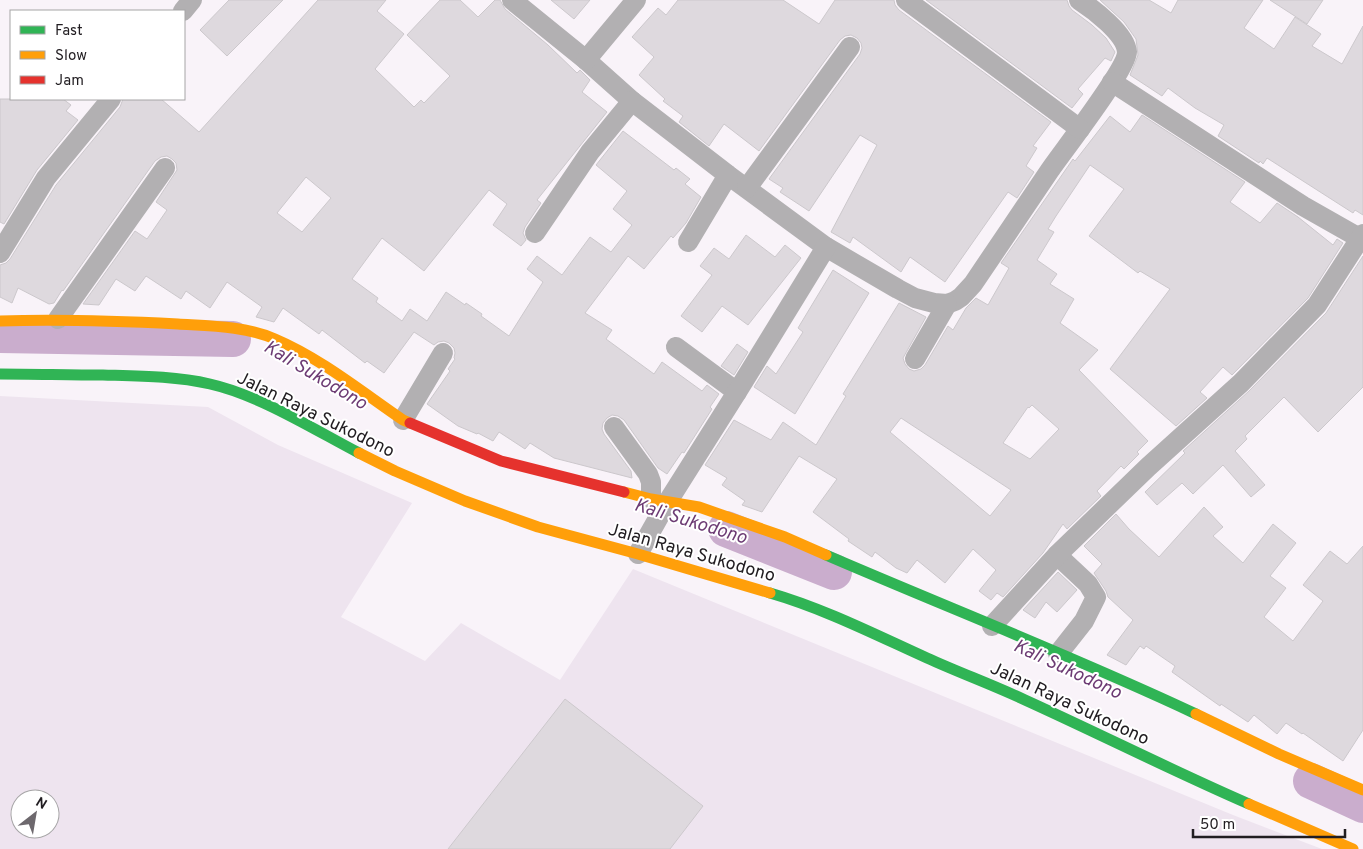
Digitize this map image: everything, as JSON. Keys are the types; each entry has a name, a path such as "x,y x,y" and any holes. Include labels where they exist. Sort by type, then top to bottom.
{"street":[{"path":"184,10 192,0"},
{"path":"512,0 586,60 632,101 826,247 915,298 947,304 962,297 973,284 1112,82 1126,58 1126,46 1111,27 1079,0"},
{"path":"586,60 636,0"},
{"path":"906,0 1080,129"},
{"path":"747,188 850,48"},
{"path":"992,626 1057,555 1148,467 1241,383 1317,306 1362,238 1295,200 1112,82"},
{"path":"0,253 5,231 110,100"},
{"path":"535,233 590,152 632,101"},
{"path":"58,319 164,168"},
{"path":"688,242 728,175"},
{"path":"643,547 662,502 737,392 826,247"},
{"path":"915,359 947,304"},
{"path":"0,321 58,319 224,327 274,338 306,354 403,420 501,461 662,502 699,507 785,536 992,626 1132,684 1279,754 1363,790"},
{"path":"676,348 737,392"},
{"path":"403,420 443,353"},
{"name":"Jalan Raya Sukodono","path":"0,374 170,378 210,384 238,393 270,407 387,467 465,502 538,527 643,547 794,600 884,637 1194,780 1353,849"},
{"path":"614,428 648,474 662,502"},
{"path":"1057,555 1088,584 1096,597 1084,621 1058,654"}],"shaded area":[{"path":"0,396 208,407 278,445 412,503 341,617 425,661 461,623 560,680 633,569 1233,815 1322,849 0,849"}],"building":[{"path":"229,0 283,0 227,56 200,30"},
{"path":"318,0 386,0 377,11 404,34 375,69 414,107 421,100 424,103 450,76 407,35 440,0 460,0 478,17 495,0 500,0 505,9 548,45 577,73 580,70 590,80 582,92 607,112 537,200 541,203 525,227 523,233 526,240 521,246 493,225 507,204 489,190 424,271 382,238 352,279 378,298 376,302 402,321 410,309 427,321 446,292 482,314 481,316 509,336 543,282 527,269 537,256 562,275 590,237 611,252 632,225 613,209 627,191 596,165 623,131 674,170 676,168 690,179 685,184 701,197 686,223 673,238 671,236 644,269 628,256 585,313 612,330 606,339 654,374 662,362 702,391 707,385 719,394 710,407 712,409 684,453 682,452 667,474 658,468 624,420 612,415 607,418 603,423 602,429 604,434 631,471 632,478 554,458 530,443 525,449 499,432 493,441 458,426 427,404 450,371 448,369 455,359 454,348 444,341 434,345 414,332 384,373 367,361 365,363 322,330 319,334 283,308 274,322 256,317 262,307 227,282 210,308 186,291 181,299 146,276 135,291 116,279 99,305 83,304 135,231 147,239 167,210 156,202 177,170 176,163 167,156 155,161 54,303 49,304 18,288 12,303 0,297 0,265 10,259 56,185 120,107 123,100 162,100 199,132","holes":["306,177 331,198 302,232 277,213"]},
{"path":"551,0 590,0 574,19"},
{"path":"678,0 783,0 819,24 835,0 894,0 899,10 1051,122 1033,146 1037,148 1026,166 1034,172 1017,198 1008,192 945,282 910,257 901,272 853,237 850,243 831,232 877,145 860,135 809,211 780,192 783,188 769,179 860,54 862,48 857,38 851,35 845,36 840,40 759,151 724,124 709,146 679,122 683,116 663,101 665,99 639,75 654,57 632,37 658,8 666,15"},
{"path":"926,0 1067,0 1072,10 1106,38 1115,52 1111,61 1105,58 1078,89 1083,94 1072,108"},
{"path":"1100,0 1149,0 1171,13 1178,0 1263,0 1244,28 1274,49 1295,17 1321,34 1312,46 1342,64 1363,26 1363,215 1355,210 1353,213 1267,158 1263,164 1260,161 1259,163 1218,136 1224,125 1195,108 1168,88 1162,96 1130,75 1138,55 1136,39 1124,22"},
{"path":"1270,0 1323,0 1307,24"},
{"path":"0,99 64,100 71,105 66,111 78,120 37,170 4,224 0,222"},
{"path":"1142,115 1245,182 1230,202 1260,223 1277,203 1333,245 1337,239 1343,243 1308,298 1232,375 1223,367 1200,392 1207,398 1176,426 1110,369 1170,289 1140,271 1138,273 1089,236 1124,189 1090,165 1048,229 1054,232 1037,260 1057,274 1050,284 1074,299 1060,323 1098,350 1079,370 1148,441 1137,452 1139,454 1124,469 1121,466 1097,491 1101,496 1067,529 1063,524 1043,553 1003,597 997,593 991,600 979,591 996,570 973,549 945,583 917,560 907,573 896,568 875,552 872,557 848,541 849,539 813,512 837,479 799,456 762,512 742,505 745,501 722,485 727,478 705,465 734,420 771,440 783,422 816,445 846,396 843,394 899,303 926,317 903,358 909,369 914,371 921,369 948,326 953,330 966,308 976,298 988,305 1009,268 1001,263 1073,159 1075,161 1110,116 1130,132","holes":["1032,405 1059,429 1030,459 1003,443 1028,407","901,418 1011,490 990,516 890,432"]},
{"path":"746,235 775,257 785,245 801,258 748,325 722,306 702,332 681,316 712,275 700,266 714,248 729,259"},
{"path":"1363,256 1363,387 1318,432 1284,397 1245,436 1247,439 1235,451 1265,485 1251,497 1223,465 1193,494 1182,483 1157,505 1145,492 1185,453 1183,451 1249,391 1326,313"},
{"path":"833,270 869,293 795,414 754,387 767,366 776,374 803,332 798,328"},
{"path":"737,344 748,352 734,375 721,366"},
{"path":"1204,507 1223,527 1213,536 1243,563 1273,524 1296,543 1270,576 1286,588 1264,617 1293,641 1323,601 1303,585 1330,551 1347,564 1363,546 1363,730 1343,761 1286,723 1277,734 1254,715 1248,722 1221,704 1220,706 1172,672 1175,666 1146,646 1144,649 1140,646 1126,665 1107,655 1133,620 1108,597 1094,573 1102,564 1084,546 1116,514 1159,557"},
{"path":"1058,572 1077,590 1057,612 1046,602 1035,618 1023,610"},
{"path":"565,699 703,806 670,849 448,849"}],"waterway":[{"name":"Kali Sukodono","path":"0,335 233,339"},
{"name":"Kali Sukodono","path":"726,529 834,572"},
{"name":"Kali Sukodono","path":"1311,781 1363,805"}],"traffic: fast":[{"path":"0,374 143,376 184,379 210,384 229,389 267,404 359,453"},
{"path":"826,555 1058,653 1196,714"},
{"path":"770,593 830,615 1013,695 1249,804"}],"traffic: slow":[{"path":"0,321 134,322 215,326 252,331 275,339 308,356 410,423"},
{"path":"359,453 395,471 465,501 538,527 770,593"},
{"path":"624,492 651,499 699,507 785,537 826,555"},
{"path":"1196,714 1279,754 1363,790"},
{"path":"1249,804 1353,849"}],"traffic: jam":[{"path":"410,423 501,461 624,492"}]}
